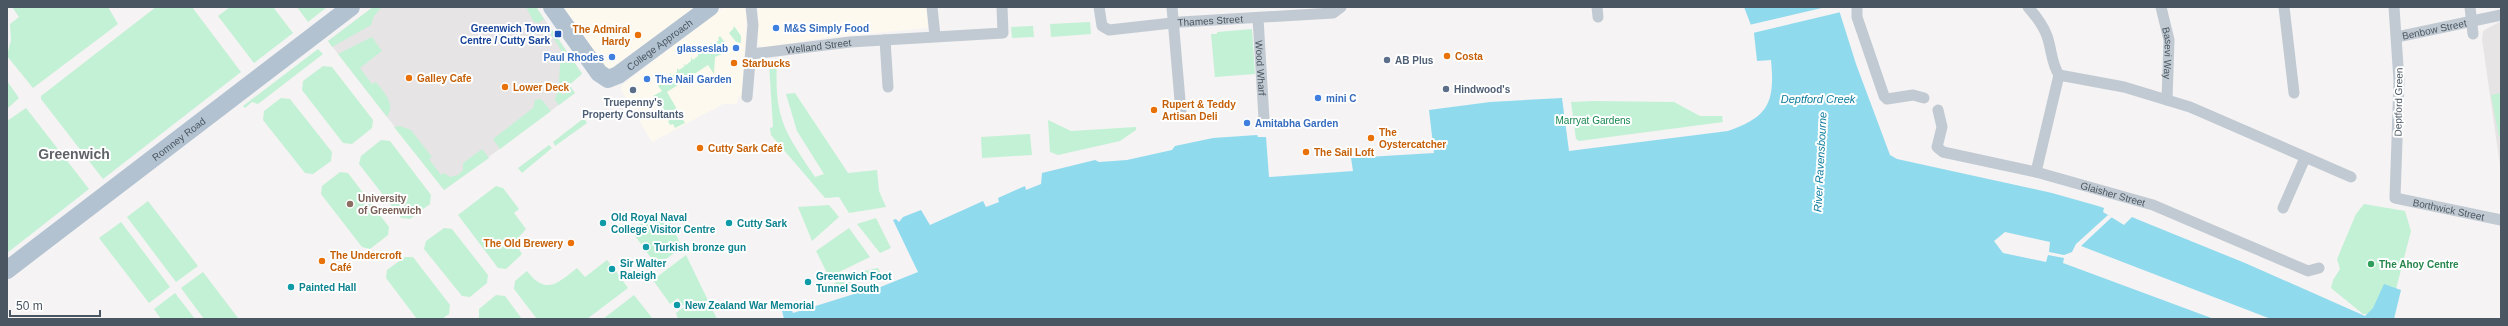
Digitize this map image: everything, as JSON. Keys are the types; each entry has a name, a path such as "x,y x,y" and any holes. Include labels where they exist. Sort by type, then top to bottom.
{"main road":[{"name":"Romney Road","path":"7,270 351,7"},
{"name":"College Approach","path":"552,7 599,73 608,79 618,75 710,7"}],"street":[{"path":"748,97 751,54 751,7"},
{"path":"932,7 935,36"},
{"name":"Welland Street","path":"751,54 885,40 1003,33 1002,7"},
{"name":"Thames Street","path":"1099,7 1102,26 1109,30 1174,23 1333,13 1340,8"},
{"path":"1172,7 1181,112"},
{"path":"1857,7 1857,17 1884,96 1887,98 1913,95 1924,98"},
{"path":"2028,7 2041,23 2047,35 2053,66 2059,75 2124,87 2218,117 2305,158 2351,177"},
{"name":"Basevi Way","path":"2161,7 2169,40 2166,100"},
{"path":"2284,7 2294,93"},
{"name":"Deptford Green","path":"2394,7 2399,81 2396,198"},
{"name":"Benbow Street","path":"2470,7 2473,34"},
{"name":"Benbow Street","path":"2397,37 2501,15"},
{"name":"Wood Wharf","path":"1258,18 1264,119"},
{"path":"885,40 888,87"},
{"path":"2036,172 2059,75"},
{"name":"Glaisher Street","path":"1938,110 1942,127 1937,147 1943,152 2036,172 2153,206 2308,271 2319,268"},
{"path":"2283,208 2305,158"},
{"name":"Borthwick Street","path":"2396,198 2501,220"}],"shaded area":[{"path":"373,7 536,7 582,73 569,85 575,93 444,190 328,41"},
{"path":"563,7 695,7 612,69 607,69"},
{"path":"724,7 746,7 747,15 742,96 738,97 737,104 723,104 652,142 621,90 622,85"},
{"path":"758,7 927,7 928,28 824,38 762,48 758,44"},
{"path":"2501,21 2501,173 2482,39 2483,31"}],"green space":[{"path":"12,7 108,7 118,24 33,88 7,56 11,40 10,24 19,17"},
{"path":"156,7 192,7 241,72 103,179 41,99 41,96"},
{"path":"230,7 273,7 293,33 254,63 218,16"},
{"path":"297,7 327,7 308,22"},
{"path":"373,7 381,8 374,16 371,25 332,47 328,41"},
{"path":"526,7 536,7 544,19 538,23 534,22"},
{"path":"1090,22 1091,34 1051,37 1050,24"},
{"path":"734,26 741,36 741,43 736,42 729,33"},
{"path":"1033,26 1034,37 1012,38 1011,27"},
{"path":"550,27 582,74 569,85 575,93 559,105 555,100 558,89 563,95 566,93 559,82 561,50 549,31"},
{"path":"1252,29 1255,74 1215,77 1211,34 1217,34 1217,32"},
{"path":"720,36 726,44 726,49 723,49 722,54 715,57 714,74 708,65 667,92 685,123 675,128 673,124 670,125 668,121 670,120 663,113 665,111 663,107 660,109 658,105 660,103 653,96 662,91 658,86 663,82 662,80 665,81 670,77 670,73 672,76 677,72 677,68 679,70 685,66 683,64 686,65 691,61 691,57 693,60 698,56 698,52 700,54 706,50 705,47 707,49 712,45 711,43 714,44 719,40 718,38"},
{"path":"372,37 382,51 360,68 372,84 376,82 388,98 390,107 387,117 338,54"},
{"path":"318,49 323,54 258,104 252,102 245,108 243,106"},
{"path":"777,62 777,98 780,112 789,136 815,177 824,174 797,131 786,94 795,93 848,173 877,170 879,191 886,207 849,213 839,197 825,198 771,135 770,128 773,127 769,63"},
{"path":"323,66 332,67 373,120 372,128 352,144 343,143 302,90 303,81"},
{"path":"7,81 19,98 7,109"},
{"path":"2501,93 2501,136 2499,137 2491,95"},
{"path":"281,98 290,99 332,152 331,161 313,174 305,173 263,120 264,111"},
{"path":"541,99 551,111 500,149 493,139 533,108 535,100"},
{"name":"Marryat Gardens","path":"1571,102 1674,102 1700,116 1722,116 1723,122 1579,141 1576,139"},
{"path":"26,108 89,189 7,253 7,121"},
{"path":"584,118 587,123 555,146 553,142"},
{"path":"1048,120 1071,131 1136,127 1136,130 1120,141 1058,155 1050,152"},
{"path":"400,126 411,130 432,157 429,159 441,175 444,173 450,177 458,175 463,170 463,163 482,149 489,158 444,190 394,127"},
{"path":"1030,134 1032,155 982,158 981,137"},
{"path":"381,140 390,141 431,195 430,204 410,219 401,218 359,164 361,156"},
{"path":"549,145 552,148 522,173 518,168"},
{"path":"340,172 348,173 389,227 388,235 370,249 362,247 321,194 322,186"},
{"path":"496,186 503,188 519,209 514,213 526,229 517,239 517,246 522,254 506,269 498,268 458,215"},
{"path":"148,201 198,266 176,282 127,217"},
{"name":"The Ahoy Centre","path":"2364,204 2405,211 2411,231 2395,293 2382,315 2363,314 2331,288 2333,280 2340,269 2337,259 2356,214"},
{"path":"829,205 839,217 812,241 798,207"},
{"path":"665,212 682,247 657,266 646,251 650,248 645,242 641,244 632,232 650,216 654,221"},
{"path":"876,218 891,248 880,253 857,224"},
{"path":"121,222 170,287 149,303 99,238"},
{"path":"444,228 452,229 488,275 487,283 470,297 462,296 424,249 426,241"},
{"path":"849,228 870,257 829,277 816,251"},
{"path":"686,255 717,319 678,319 676,313 684,307 678,298 670,304 653,280"},
{"path":"405,257 413,257 450,305 449,314 442,319 417,319 386,278 387,270"},
{"path":"607,260 612,266 609,269 612,272 615,270 628,288 587,319 537,319 514,289 515,281 527,271 534,279 546,285 558,282 577,268 585,277"},
{"path":"878,268 880,272 835,288 833,284 855,273"},
{"path":"203,272 238,318 204,319 181,288"},
{"path":"175,293 195,319 161,319 154,309"},
{"path":"496,295 505,296 522,319 479,319 479,309"},
{"path":"634,295 653,319 603,319"}],"water":[{"path":"1744,7 1838,7 1856,64 1890,155 1897,159 2052,193 2098,206 2104,208 2103,212 2124,225 2132,217 2245,263 2365,316 2373,308 2384,284 2401,290 2394,319 784,319 781,306 789,303 793,313 867,290 868,292 918,272 893,220 896,219 899,222 903,217 921,210 930,225 983,201 986,207 999,202 998,198 1025,186 1026,190 1041,184 1042,173 1095,160 1099,162 1127,160 1172,150 1175,146 1213,138 1257,135 1258,137 1266,137 1269,177 1353,171 1351,158 1434,153 1429,110 1490,102 1562,98 1569,151 1728,131 1753,120 1761,113 1770,97 1772,87 1771,60 1757,61 1754,33"}],"pier":[{"path":"1826,7 1840,7 1841,12 1753,33 1755,62 1749,25"},
{"path":"2108,215 2112,217 2081,246 2271,319 2214,319 2063,263 2064,258 2048,255 2046,262 2003,253 1994,241 2005,232 2050,242 2049,252 2064,255 2072,252 2076,244"}],"place":[{"name":"M&S Simply Food","path":"776,28"},
{"name":"Greenwich Town Centre / Cutty Sark","path":"558,34"},
{"name":"The Admiral Hardy","path":"638,35"},
{"name":"glasseslab","path":"736,48"},
{"name":"Costa","path":"1447,56"},
{"name":"Paul Rhodes","path":"612,57"},
{"name":"AB Plus","path":"1387,60"},
{"name":"Starbucks","path":"734,63"},
{"name":"Galley Cafe","path":"409,78"},
{"name":"The Nail Garden","path":"647,79"},
{"name":"Lower Deck","path":"505,87"},
{"name":"Hindwood's","path":"1446,89"},
{"name":"Truepenny's Property Consultants","path":"633,90"},
{"name":"mini C","path":"1318,98"},
{"name":"Rupert & Teddy Artisan Deli","path":"1154,110"},
{"name":"Amitabha Garden","path":"1247,123"},
{"name":"The Oystercatcher","path":"1371,138"},
{"name":"Cutty Sark Café","path":"700,148"},
{"name":"The Sail Loft","path":"1306,152"},
{"name":"University of Greenwich","path":"350,204"},
{"name":"Old Royal Naval College Visitor Centre","path":"603,223"},
{"name":"Cutty Sark","path":"729,223"},
{"name":"The Old Brewery","path":"571,243"},
{"name":"Turkish bronze gun","path":"646,247"},
{"name":"The Undercroft Café","path":"322,261"},
{"name":"The Ahoy Centre","path":"2371,264"},
{"name":"Sir Walter Raleigh","path":"612,269"},
{"name":"Greenwich Foot Tunnel South","path":"808,282"},
{"name":"Painted Hall","path":"291,287"},
{"name":"New Zealand War Memorial","path":"677,305"}],"district":[{"name":"Greenwich","path":"74,154"}],"water label":[{"name":"Deptford Creek","path":"1818,99"},
{"name":"River Ravensbourne","path":"1820,162"}]}
